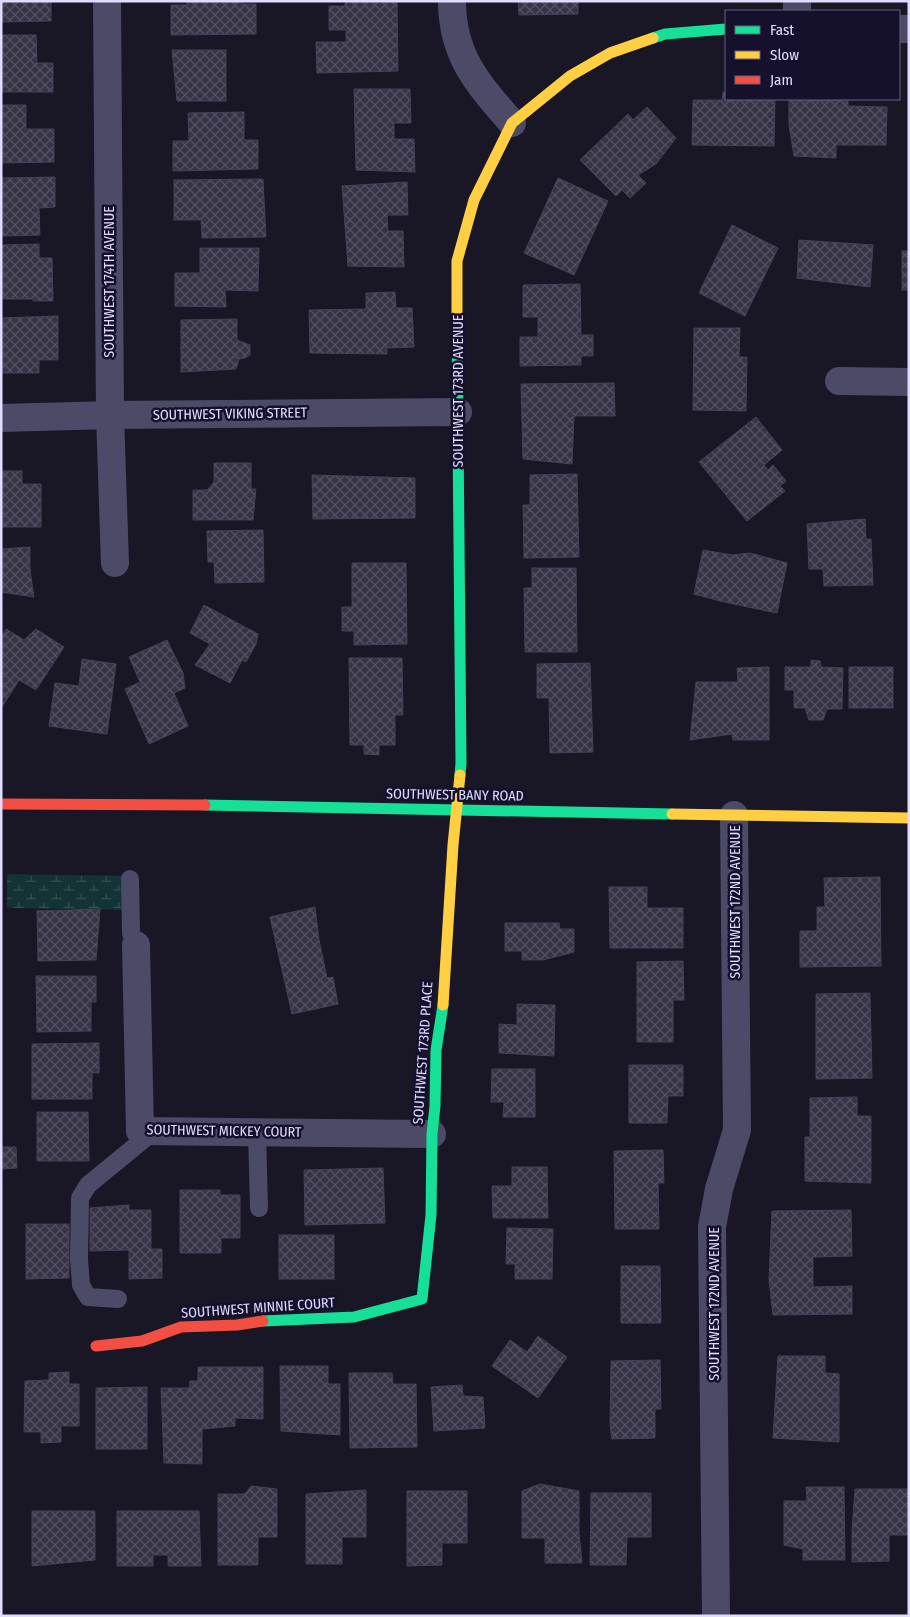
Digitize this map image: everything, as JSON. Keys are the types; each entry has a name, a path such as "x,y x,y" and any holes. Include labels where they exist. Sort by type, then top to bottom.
{"street":[{"name":"SOUTHWEST 174TH AVENUE","path":"107,1 110,415 115,563"},
{"path":"452,1 452,16 461,55 479,85 512,123 570,76 610,53 665,34 725,29"},
{"name":"SOUTHWEST 173RD AVENUE","path":"458,809 461,763 457,261 474,200 512,123"},
{"path":"838,381 909,382"},
{"name":"SOUTHWEST VIKING STREET","path":"1,418 110,415 458,412"},
{"name":"SOUTHWEST BANY ROAD","path":"1,804 137,804 909,818"},
{"name":"SOUTHWEST 173RD PLACE","path":"422,1299 431,1215 436,1050 442,1013 453,844 458,809"},
{"name":"SOUTHWEST 172ND AVENUE","path":"716,1616 712,1227 719,1190 737,1130 734,815"},
{"name":"SOUTHWEST MICKEY COURT","path":"136,946 140,1131 432,1134"},
{"name":"SOUTHWEST MINNIE COURT","path":"96,1346 142,1341 181,1327 237,1325 271,1320 354,1317 422,1299"}],"lane":[{"path":"130,879 130,933 136,946"},
{"path":"118,1299 88,1297 81,1285 79,1259 80,1198 88,1185 154,1131"},
{"path":"257,1132 259,1208"}],"green space":[{"path":"7,874 131,876 131,910 7,908"}],"building":[{"path":"1,1 51,1 51,21 1,22"},
{"path":"187,1 242,1 242,4 256,4 256,34 171,35 171,5 187,5"},
{"path":"345,1 397,1 398,71 317,73 316,42 346,42 346,30 329,30 329,6 345,6"},
{"path":"518,1 578,1 578,14 519,15"},
{"path":"1,35 36,35 37,63 53,63 53,92 1,92"},
{"path":"172,50 226,50 226,101 177,101"},
{"path":"354,89 410,89 411,123 394,123 394,139 414,139 415,172 356,170"},
{"path":"723,92 725,92 725,100 775,100 774,146 692,145 693,100 722,100"},
{"path":"789,100 848,101 848,106 887,107 886,145 836,145 836,158 794,156 789,125"},
{"path":"1,105 26,105 26,129 54,129 54,162 1,163"},
{"path":"647,107 676,138 656,164 638,175 646,183 630,198 622,190 616,196 580,160 628,114 633,120"},
{"path":"244,112 244,140 258,140 258,169 173,171 173,141 189,141 188,113"},
{"path":"55,177 55,207 39,208 40,235 1,236 1,178"},
{"path":"558,178 608,201 574,275 524,253"},
{"path":"263,179 266,237 202,238 201,220 174,220 174,180"},
{"path":"407,182 408,215 387,215 388,231 403,231 404,267 348,266 342,186"},
{"path":"732,225 778,248 745,316 699,293"},
{"path":"799,240 873,245 870,287 797,278"},
{"path":"39,244 39,258 52,258 53,301 1,299 1,245"},
{"path":"200,248 259,248 258,291 225,290 226,307 175,306 175,273 200,273"},
{"path":"902,251 909,251 909,290 902,290"},
{"path":"580,284 581,335 593,335 593,356 581,356 581,365 520,366 520,337 538,337 538,317 523,317 523,285"},
{"path":"395,292 396,308 412,308 414,347 387,348 387,354 310,353 309,310 366,309 366,293"},
{"path":"58,316 58,360 39,360 39,373 1,373 1,318"},
{"path":"237,319 237,340 250,345 250,355 239,359 236,369 181,372 181,320"},
{"path":"694,328 740,328 739,357 747,357 746,411 693,410"},
{"path":"614,383 615,416 574,416 572,464 523,459 521,384"},
{"path":"756,417 782,450 764,465 768,470 773,465 786,481 780,486 785,491 747,521 699,462"},
{"path":"214,463 251,463 251,489 256,489 253,520 193,520 193,490 207,490 214,482"},
{"path":"1,471 22,471 22,484 41,484 41,527 1,527"},
{"path":"577,474 579,557 524,558 523,505 530,505 530,475"},
{"path":"312,475 415,478 415,518 313,519"},
{"path":"865,519 866,539 871,539 873,585 824,586 823,569 809,569 807,524"},
{"path":"263,530 264,582 215,583 214,562 208,562 207,531"},
{"path":"30,547 30,570 34,597 1,592 1,549"},
{"path":"703,550 732,555 750,553 787,563 777,613 694,594"},
{"path":"352,563 406,563 407,644 354,645 354,631 342,631 342,607 352,607"},
{"path":"532,568 576,568 577,652 525,652 524,588 532,588"},
{"path":"204,605 258,634 256,644 246,662 242,660 230,683 195,665 210,644 190,633"},
{"path":"6,629 24,640 36,629 64,647 36,690 19,680 2,707 1,637"},
{"path":"167,640 183,673 185,688 174,693 188,726 149,744 125,689 140,682 129,657"},
{"path":"349,658 402,658 403,715 395,715 395,745 379,745 379,755 364,754 364,745 350,745"},
{"path":"82,659 116,664 107,734 49,726 55,683 79,686"},
{"path":"811,660 820,661 821,667 843,668 842,709 827,709 823,720 809,720 805,708 794,708 794,690 785,690 785,667 811,667"},
{"path":"590,663 593,752 550,753 549,698 537,698 537,664"},
{"path":"769,667 769,740 733,740 732,734 690,740 696,682 738,682 737,668"},
{"path":"849,667 893,667 893,708 849,708"},
{"path":"880,877 881,966 800,967 800,931 817,931 817,907 825,907 824,878"},
{"path":"609,887 647,887 647,908 683,908 683,948 610,948"},
{"path":"315,907 319,940 327,978 333,977 338,1004 292,1014 270,917"},
{"path":"100,909 96,960 38,961 37,911"},
{"path":"505,923 559,923 560,929 574,929 574,952 543,960 522,960 522,951 505,951"},
{"path":"683,961 684,1000 673,1000 673,1042 637,1042 637,962"},
{"path":"36,976 96,976 96,1002 91,1002 91,1031 37,1032"},
{"path":"870,993 872,1078 816,1079 816,994"},
{"path":"517,1004 555,1005 554,1056 499,1053 499,1024 517,1025"},
{"path":"99,1043 99,1073 92,1073 92,1099 32,1099 32,1044"},
{"path":"629,1065 683,1065 683,1096 668,1096 667,1123 629,1123"},
{"path":"492,1069 535,1069 535,1117 503,1117 504,1102 491,1102"},
{"path":"857,1097 857,1116 871,1116 871,1183 805,1181 805,1137 810,1137 810,1098"},
{"path":"37,1112 88,1112 89,1161 37,1161"},
{"path":"1,1147 16,1147 17,1168 1,1169"},
{"path":"663,1150 664,1183 658,1183 659,1229 615,1229 614,1151"},
{"path":"512,1167 547,1167 548,1218 493,1218 492,1186 512,1186"},
{"path":"383,1168 385,1223 305,1225 304,1170"},
{"path":"180,1190 220,1190 220,1195 240,1195 240,1238 221,1238 221,1253 180,1253"},
{"path":"129,1205 129,1210 151,1210 151,1249 162,1249 162,1278 129,1279 129,1250 90,1251 90,1208"},
{"path":"851,1210 852,1256 813,1257 813,1287 852,1286 852,1314 773,1315 769,1280 772,1211"},
{"path":"26,1224 69,1224 69,1278 26,1279"},
{"path":"507,1228 553,1229 552,1279 515,1279 515,1264 506,1264"},
{"path":"279,1235 334,1235 334,1279 279,1279"},
{"path":"621,1266 660,1266 661,1323 621,1323"},
{"path":"538,1336 567,1357 538,1398 492,1366 510,1340 527,1352"},
{"path":"778,1356 825,1356 825,1373 839,1374 839,1442 773,1438"},
{"path":"660,1360 661,1409 655,1409 655,1438 612,1439 610,1425 611,1361"},
{"path":"280,1366 328,1366 328,1384 340,1384 340,1435 281,1431"},
{"path":"198,1367 263,1367 263,1419 235,1418 235,1426 202,1429 202,1464 164,1463 161,1388 189,1388 190,1381 198,1381"},
{"path":"69,1372 69,1384 79,1384 79,1426 61,1426 61,1442 41,1443 41,1432 24,1432 25,1381 49,1380 49,1373"},
{"path":"349,1373 392,1373 393,1384 416,1384 417,1447 350,1448"},
{"path":"462,1385 463,1396 483,1397 485,1428 434,1431 431,1387"},
{"path":"147,1387 147,1449 96,1449 96,1388"},
{"path":"540,1484 579,1491 579,1533 582,1563 545,1563 545,1538 522,1538 522,1491"},
{"path":"251,1486 277,1489 277,1537 258,1537 258,1565 218,1565 218,1494 245,1494"},
{"path":"806,1487 844,1487 845,1560 803,1560 803,1549 784,1545 784,1501 807,1501"},
{"path":"855,1489 909,1489 909,1535 889,1535 889,1561 852,1562"},
{"path":"366,1490 366,1537 342,1537 342,1564 306,1564 306,1494"},
{"path":"407,1491 467,1491 467,1543 442,1543 442,1565 407,1566"},
{"path":"591,1493 651,1493 651,1537 627,1537 626,1565 590,1565"},
{"path":"32,1511 95,1511 95,1560 32,1566"},
{"path":"117,1511 199,1511 201,1566 168,1566 168,1555 153,1555 153,1566 117,1566"}],"traffic: fast":[{"path":"653,38 665,34 725,29"},
{"path":"457,323 460,775"},
{"path":"205,805 672,814"},
{"path":"263,1321 354,1317 422,1299 431,1215 436,1050 443,1005"}],"traffic: slow":[{"path":"457,323 457,261 474,200 512,123 570,76 610,53 653,38"},
{"path":"443,1005 453,845 460,775"},
{"path":"672,814 909,818"}],"traffic: jam":[{"path":"1,804 205,805"},
{"path":"96,1346 142,1341 181,1327 237,1325 263,1321"}]}
